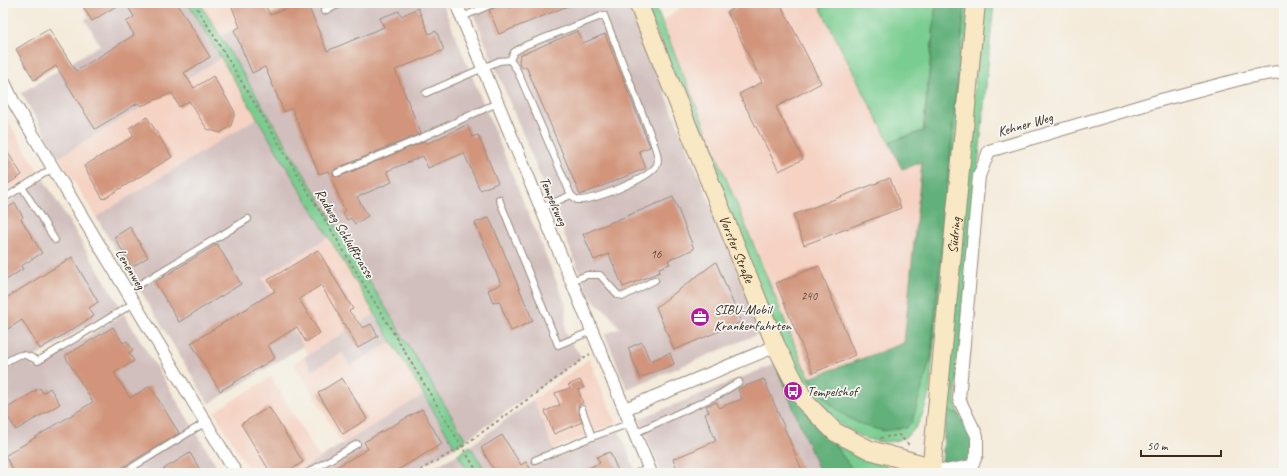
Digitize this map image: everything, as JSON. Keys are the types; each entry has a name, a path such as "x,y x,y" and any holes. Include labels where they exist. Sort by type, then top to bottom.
{"street":[{"name":"Tempelsweg","path":"456,3 650,470"},
{"name":"Vorster Straße","path":"638,3 776,346 806,402 835,432 870,450 931,470"},
{"name":"Südring","path":"931,470 976,3"},
{"name":"Kehner Weg","path":"931,470 946,471 972,466 977,454 977,436 959,399 979,176 989,151 1161,100 1248,77 1284,71"},
{"name":"Lenenweg","path":"3,80 7,98 53,168 236,473"},
{"path":"625,409 776,346"}],"lane":[{"path":"324,11 343,3"},
{"path":"462,17 495,3"},
{"path":"604,15 653,141 658,156 658,164 644,177 594,197 578,200 571,195 517,70 510,60 514,52 526,45 604,15"},
{"path":"426,94 499,61 510,60"},
{"path":"337,172 412,142 497,103"},
{"path":"3,199 53,168"},
{"path":"22,188 54,240"},
{"path":"541,208 571,195"},
{"path":"499,199 558,345 592,331"},
{"path":"127,292 248,219"},
{"path":"571,281 587,275 600,274 618,295 624,296 655,280"},
{"path":"3,364 18,354 26,354 38,361 134,303"},
{"path":"535,460 592,437 633,428 720,394 739,382"},
{"path":"582,409 592,437"},
{"path":"123,473 206,422"},
{"path":"307,473 357,444"},
{"path":"637,473 650,470"}],"path":[{"name":"Radweg Schlufftrasse","path":"194,3 478,473"},
{"path":"415,473 462,447 599,348"},
{"path":"875,438 900,436 910,446"}],"shaded area":[{"path":"112,3 188,3 221,58 59,157 21,93 100,45 85,19 89,17 92,21 114,7"},
{"path":"200,3 299,3 220,36"},
{"path":"299,3 442,3 566,305 565,331 569,340 582,357 466,440 220,36"},
{"path":"469,3 628,3 763,332 627,389 605,334 620,328 607,312 589,295"},
{"path":"686,3 818,3 902,168 922,162 904,343 810,378 802,365 662,22"},
{"path":"221,58 257,118 96,217 59,157"},
{"path":"3,112 39,172 3,194"},
{"path":"257,118 329,237 262,278 303,346 209,404 96,217"},
{"path":"44,180 120,306 30,360 35,369 124,314 221,473 3,473 3,205"},
{"path":"329,237 375,314 308,355 262,278"},
{"path":"375,314 391,342 350,366 342,353 312,371 304,357"},
{"path":"391,342 423,395 343,444 294,363 304,357 312,371 342,353 350,366"},
{"path":"589,359 616,423 553,449 533,400"},
{"path":"775,364 820,473 661,473 639,419"},
{"path":"271,377 320,458 295,473 251,473 214,412"},
{"path":"423,395 455,447 409,473 295,473"},
{"path":"533,400 557,457 619,431 635,469 626,473 487,473 470,446"},
{"path":"458,454 469,473 423,473"}],"green space":[{"path":"188,3 200,3 466,440 455,447"},
{"path":"645,3 654,3 803,365 818,391 883,431 899,427 906,428 931,357 965,3 970,3 929,395 918,424 905,437 891,442 877,441 863,437 849,430 824,411 813,400 802,384 782,345"},
{"path":"818,3 936,3 923,131 889,142"},
{"path":"936,3 965,3 931,357 912,422 906,428 885,430 871,428 850,419 823,397 810,378 904,343 922,162 902,169 889,142 924,131"},
{"path":"982,3 994,3 955,401 959,414 946,410"},
{"path":"773,359 833,438 836,447 855,473 820,473"},
{"path":"946,410 959,414 973,439 973,453 970,457 959,464 942,463"},
{"path":"833,438 868,458 907,473 855,473 836,447"},
{"path":"470,446 487,473 469,473 458,454"}],"building":[{"path":"81,3 121,3 92,21"},
{"path":"126,3 177,3 210,57 184,73 194,88 213,76 235,112 231,126 220,133 207,129 189,101 179,107 172,93 141,106 138,103 95,129 56,66 34,80 16,49 49,29 76,71 134,35 126,22 134,17"},
{"path":"242,3 264,3 270,15 300,3 307,3 327,51 384,27 380,18 399,11 401,16 418,8 429,34 436,31 444,50 395,70 421,133 335,169 333,175 339,177 425,141 426,144 467,125 472,137 478,135 498,183 480,190 464,153 428,168 423,156 387,171 392,182 357,197 368,216 355,224 351,218 347,220 342,212 345,211 328,171 319,174 292,108 284,112 265,67 252,73 234,30 240,27 232,7"},
{"path":"506,3 510,8 523,3 575,3 499,34 489,10"},
{"path":"745,3 780,3 821,83 776,107 803,159 779,171 739,94 762,82 727,12"},
{"path":"578,31 583,43 605,34 650,147 639,151 646,168 580,195 526,66 522,68 519,62 520,55"},
{"path":"147,117 172,157 103,199 84,166 134,136 129,128"},
{"path":"3,145 22,175 3,187"},
{"path":"890,178 901,208 804,245 793,215"},
{"path":"673,197 694,249 668,260 670,264 659,268 660,272 623,287 609,254 594,260 583,234"},
{"path":"15,203 23,217 21,219 42,253 21,266 23,269 3,282 3,211"},
{"path":"489,217 533,321 511,331 499,301 493,303 488,290 501,284 475,223"},
{"path":"130,227 148,257 132,267 114,237"},
{"path":"217,244 241,284 179,322 155,282"},
{"path":"318,250 353,309 349,311 363,328 371,324 378,336 358,348 321,285 299,299 320,333 306,342 297,327 268,345 275,358 220,391 191,343 275,291 268,280"},
{"path":"72,257 98,302 89,308 94,316 40,349 22,320 3,332 3,300"},
{"path":"716,262 741,322 674,350 656,307"},
{"path":"819,266 855,355 813,373 776,283"},
{"path":"113,327 123,343 127,341 133,350 129,353 134,361 114,373 130,398 150,386 179,433 113,473 15,473 5,456 93,402 65,356"},
{"path":"642,342 650,361 670,353 674,364 640,378 628,348"},
{"path":"342,378 367,419 343,434 318,393"},
{"path":"764,379 802,470 794,473 679,473 673,459 716,441 705,414 709,412 706,406 717,402 719,408 742,399 738,389"},
{"path":"580,380 584,388 578,390 583,403 578,405 582,422 554,434 545,411 560,405 555,393 570,388 568,385"},
{"path":"40,388 43,393 50,388 60,404 16,430 4,410"},
{"path":"269,407 303,462 285,473 271,473 241,424"},
{"path":"422,409 442,444 392,473 326,473 368,449 364,442"},
{"path":"502,435 521,465 526,462 533,473 496,473 481,448"},
{"path":"610,452 618,471 613,473 577,473 600,463 597,457"},
{"path":"190,453 202,473 157,473"}],"place":[{"name":"SIBU-Mobil Krankenfahrten","path":"700,317"},
{"name":"Tempelshof","path":"793,391"}]}
